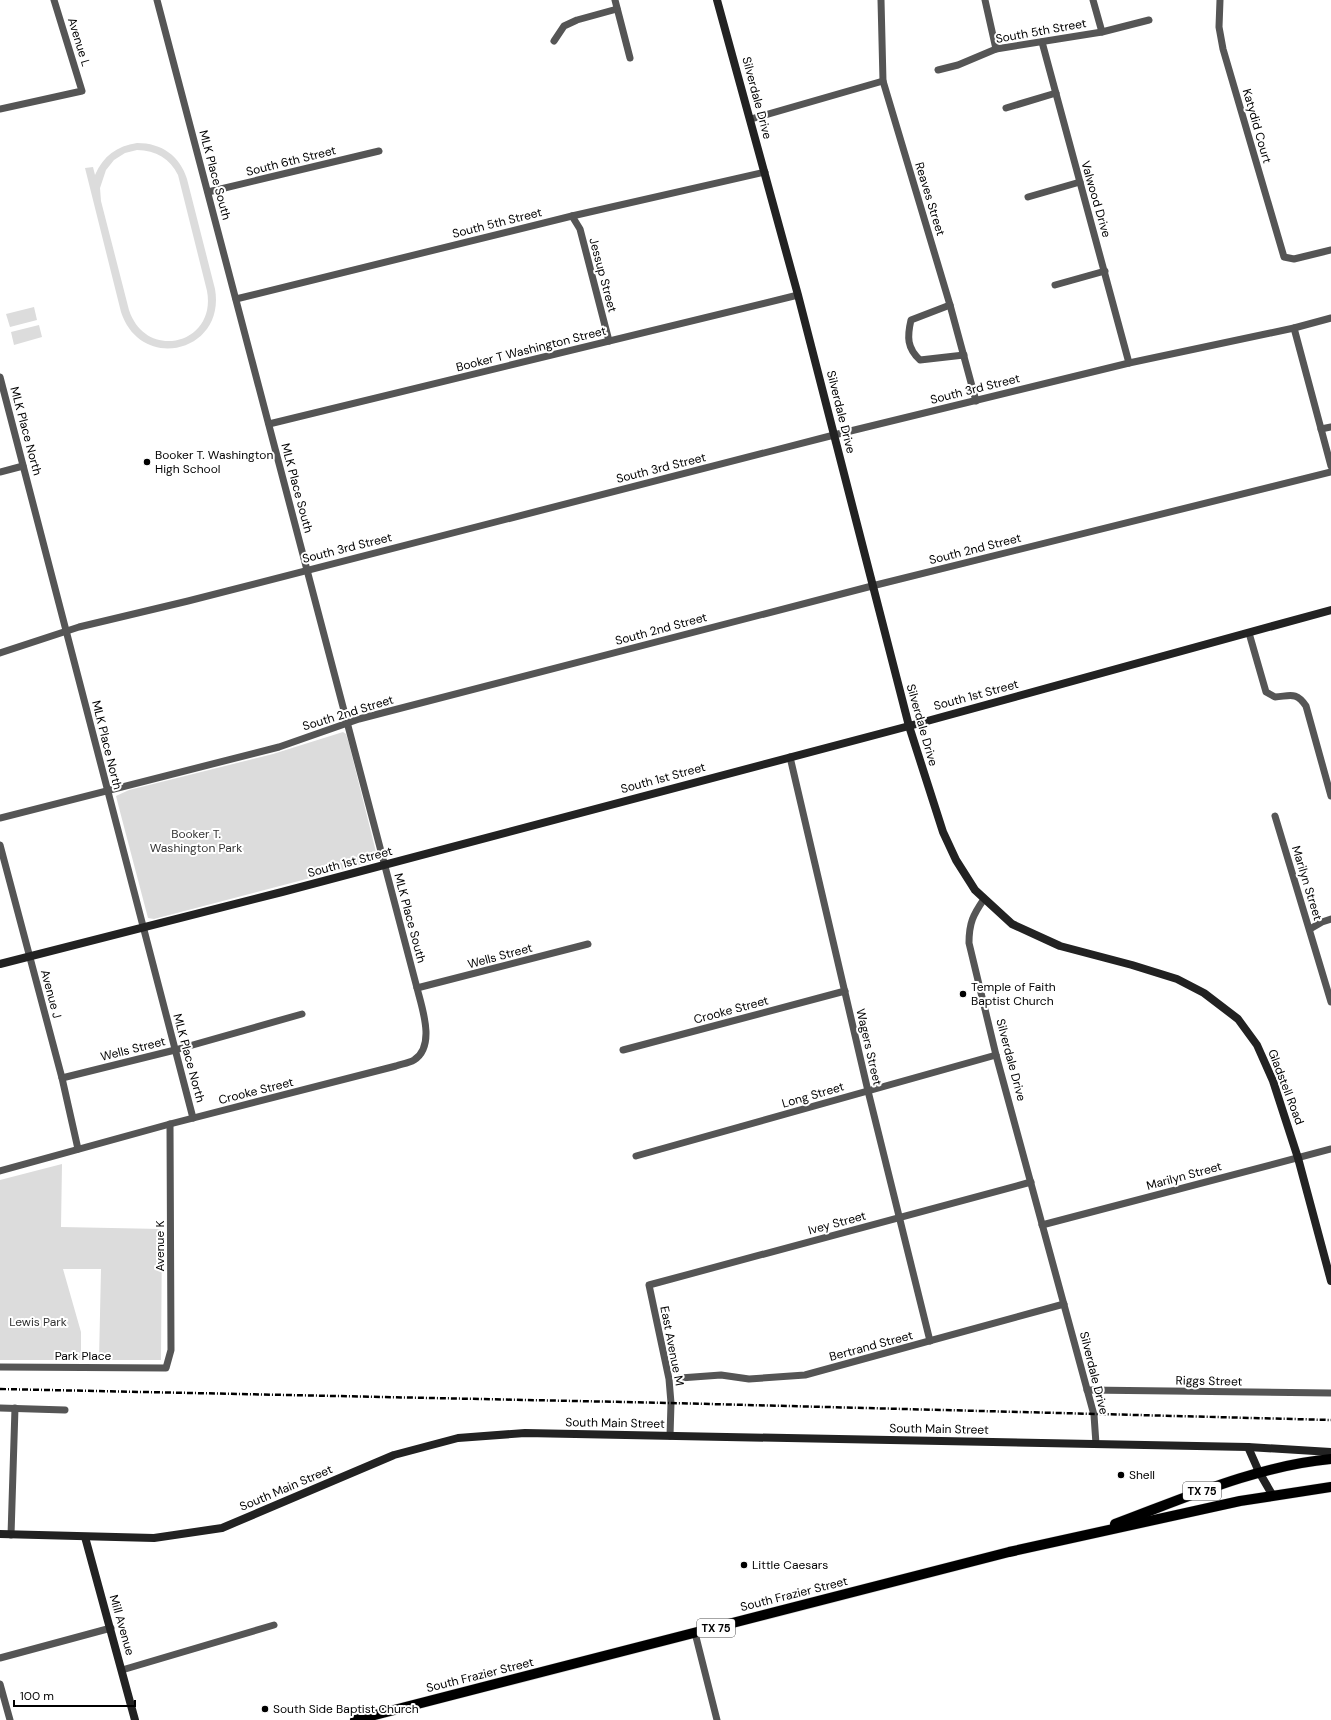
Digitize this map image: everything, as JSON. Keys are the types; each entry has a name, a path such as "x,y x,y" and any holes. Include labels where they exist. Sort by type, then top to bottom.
{"main road":[{"name":"South Frazier Street","path":"1077,1537 1259,1472 1316,1460 1331,1459"},
{"name":"South Frazier Street","path":"361,1719 1010,1552 1240,1501 1331,1488"}],"street":[{"name":"Avenue L","path":"0,109 82,91 54,0"},
{"name":"MLK Place South","path":"157,0 417,988 426,1026 426,1042 421,1053"},
{"path":"615,0 630,58"},
{"name":"Silverdale Drive","path":"717,0 751,119 798,295 909,726 943,832 956,860 975,890 984,899 973,915 969,928 970,943 996,1055 1094,1414 1096,1444"},
{"name":"Reaves Street","path":"881,0 884,81 950,304 976,401"},
{"path":"985,0 996,49"},
{"path":"1093,0 1102,32"},
{"name":"Katydid Court","path":"1220,0 1219,27 1223,49 1284,257 1294,260 1331,250"},
{"path":"554,41 564,26 577,20 617,9"},
{"name":"South 5th Street","path":"938,70 958,65 996,49 1102,32 1149,20"},
{"name":"Valwood Drive","path":"1042,42 1129,363"},
{"path":"751,119 884,81"},
{"path":"1006,108 1056,93"},
{"name":"South 6th Street","path":"208,192 379,151"},
{"name":"South 5th Street","path":"236,299 572,216 765,172"},
{"path":"1028,197 1080,182"},
{"name":"Jessup Street","path":"572,216 580,229 610,341"},
{"path":"1055,285 1105,271"},
{"name":"Booker T Washington Street","path":"269,424 798,295"},
{"path":"950,304 911,320 908,332 909,342 913,353 920,360 964,355"},
{"name":"South 3rd Street","path":"0,652 79,627 188,601 834,435 1129,363 1294,328 1331,318"},
{"path":"1294,328 1331,466"},
{"name":"MLK Place North","path":"0,377 193,1118"},
{"path":"1321,429 1331,427"},
{"path":"0,472 23,466"},
{"name":"South 2nd Street","path":"0,818 107,790 166,777 279,747 347,724 872,586 1331,472"},
{"name":"South 1st Street","path":"0,964 385,865 909,726 1331,610"},
{"path":"1249,633 1266,692 1275,697 1293,694 1301,698 1306,706 1331,796"},
{"name":"Wagers Street","path":"790,757 868,1091 930,1341"},
{"name":"Marilyn Street","path":"1275,816 1331,1002"},
{"name":"Avenue J","path":"0,845 62,1078 78,1149"},
{"name":"Gladstell Road","path":"984,899 1012,924 1032,935 1060,946 1132,965 1177,979 1204,993 1232,1015 1249,1033 1257,1045 1273,1081 1298,1158 1331,1281"},
{"path":"1310,929 1331,919"},
{"name":"Wells Street","path":"417,988 588,944"},
{"name":"Crooke Street","path":"623,1050 845,991"},
{"name":"Wells Street","path":"62,1078 175,1050 302,1014"},
{"name":"Crooke Street","path":"0,1170 170,1124 396,1066 414,1060 421,1053"},
{"name":"Long Street","path":"636,1156 996,1055"},
{"name":"Avenue K","path":"166,1368 172,1350 170,1124"},
{"name":"Marilyn Street","path":"1042,1225 1331,1149"},
{"name":"Ivey Street","path":"649,1285 1031,1182"},
{"name":"East Avenue M","path":"649,1285 669,1379 671,1404 670,1436"},
{"name":"Bertrand Street","path":"680,1378 721,1376 749,1379 805,1375 1064,1304"},
{"name":"Park Place","path":"0,1367 166,1368"},
{"name":"Riggs Street","path":"1087,1390 1331,1393"},
{"path":"0,1408 65,1410"},
{"path":"11,1535 15,1408"},
{"name":"South Main Street","path":"0,1534 154,1538 225,1528 394,1455 458,1438 525,1433 1248,1447 1331,1452"},
{"path":"1248,1447 1259,1472 1273,1496"},
{"name":"Mill Avenue","path":"85,1537 135,1720"},
{"path":"122,1670 274,1626"},
{"path":"0,1658 111,1628"},
{"path":"694,1633 717,1720"},
{"path":"0,1684 10,1720"}],"green space":[{"path":"137,143 154,145 162,148 169,152 180,164 187,179 215,289 215,311 208,328 195,340 180,347 162,348 146,343 131,331 121,312 85,168 93,167 95,175 102,162 107,157 117,149","holes":["144,150 162,156 171,164 178,175 207,291 207,309 201,324 191,334 178,340 164,341 150,336 138,326 129,310 101,201 100,188 106,170 114,160 125,153"]},
{"path":"34,307 37,320 10,327 6,314"},
{"path":"39,325 42,337 14,345 11,332"},
{"name":"Booker T. Washington Park","path":"343,732 346,734 349,744 375,848 377,857 375,861 154,919 148,918 116,796 129,790 273,754"},
{"name":"Lewis Park","path":"62,1164 61,1227 162,1229 161,1360 99,1360 101,1269 63,1269 81,1332 81,1360 0,1360 0,1180"}],"railway":[{"path":"0,1389 671,1403 1331,1420"}],"place":[{"name":"Booker T. Washington High School","path":"147,462"},
{"name":"Temple of Faith Baptist Church","path":"963,994"},
{"name":"Shell","path":"1121,1475"},
{"name":"Little Caesars","path":"744,1565"},
{"name":"South Side Baptist Church","path":"265,1709"}]}
